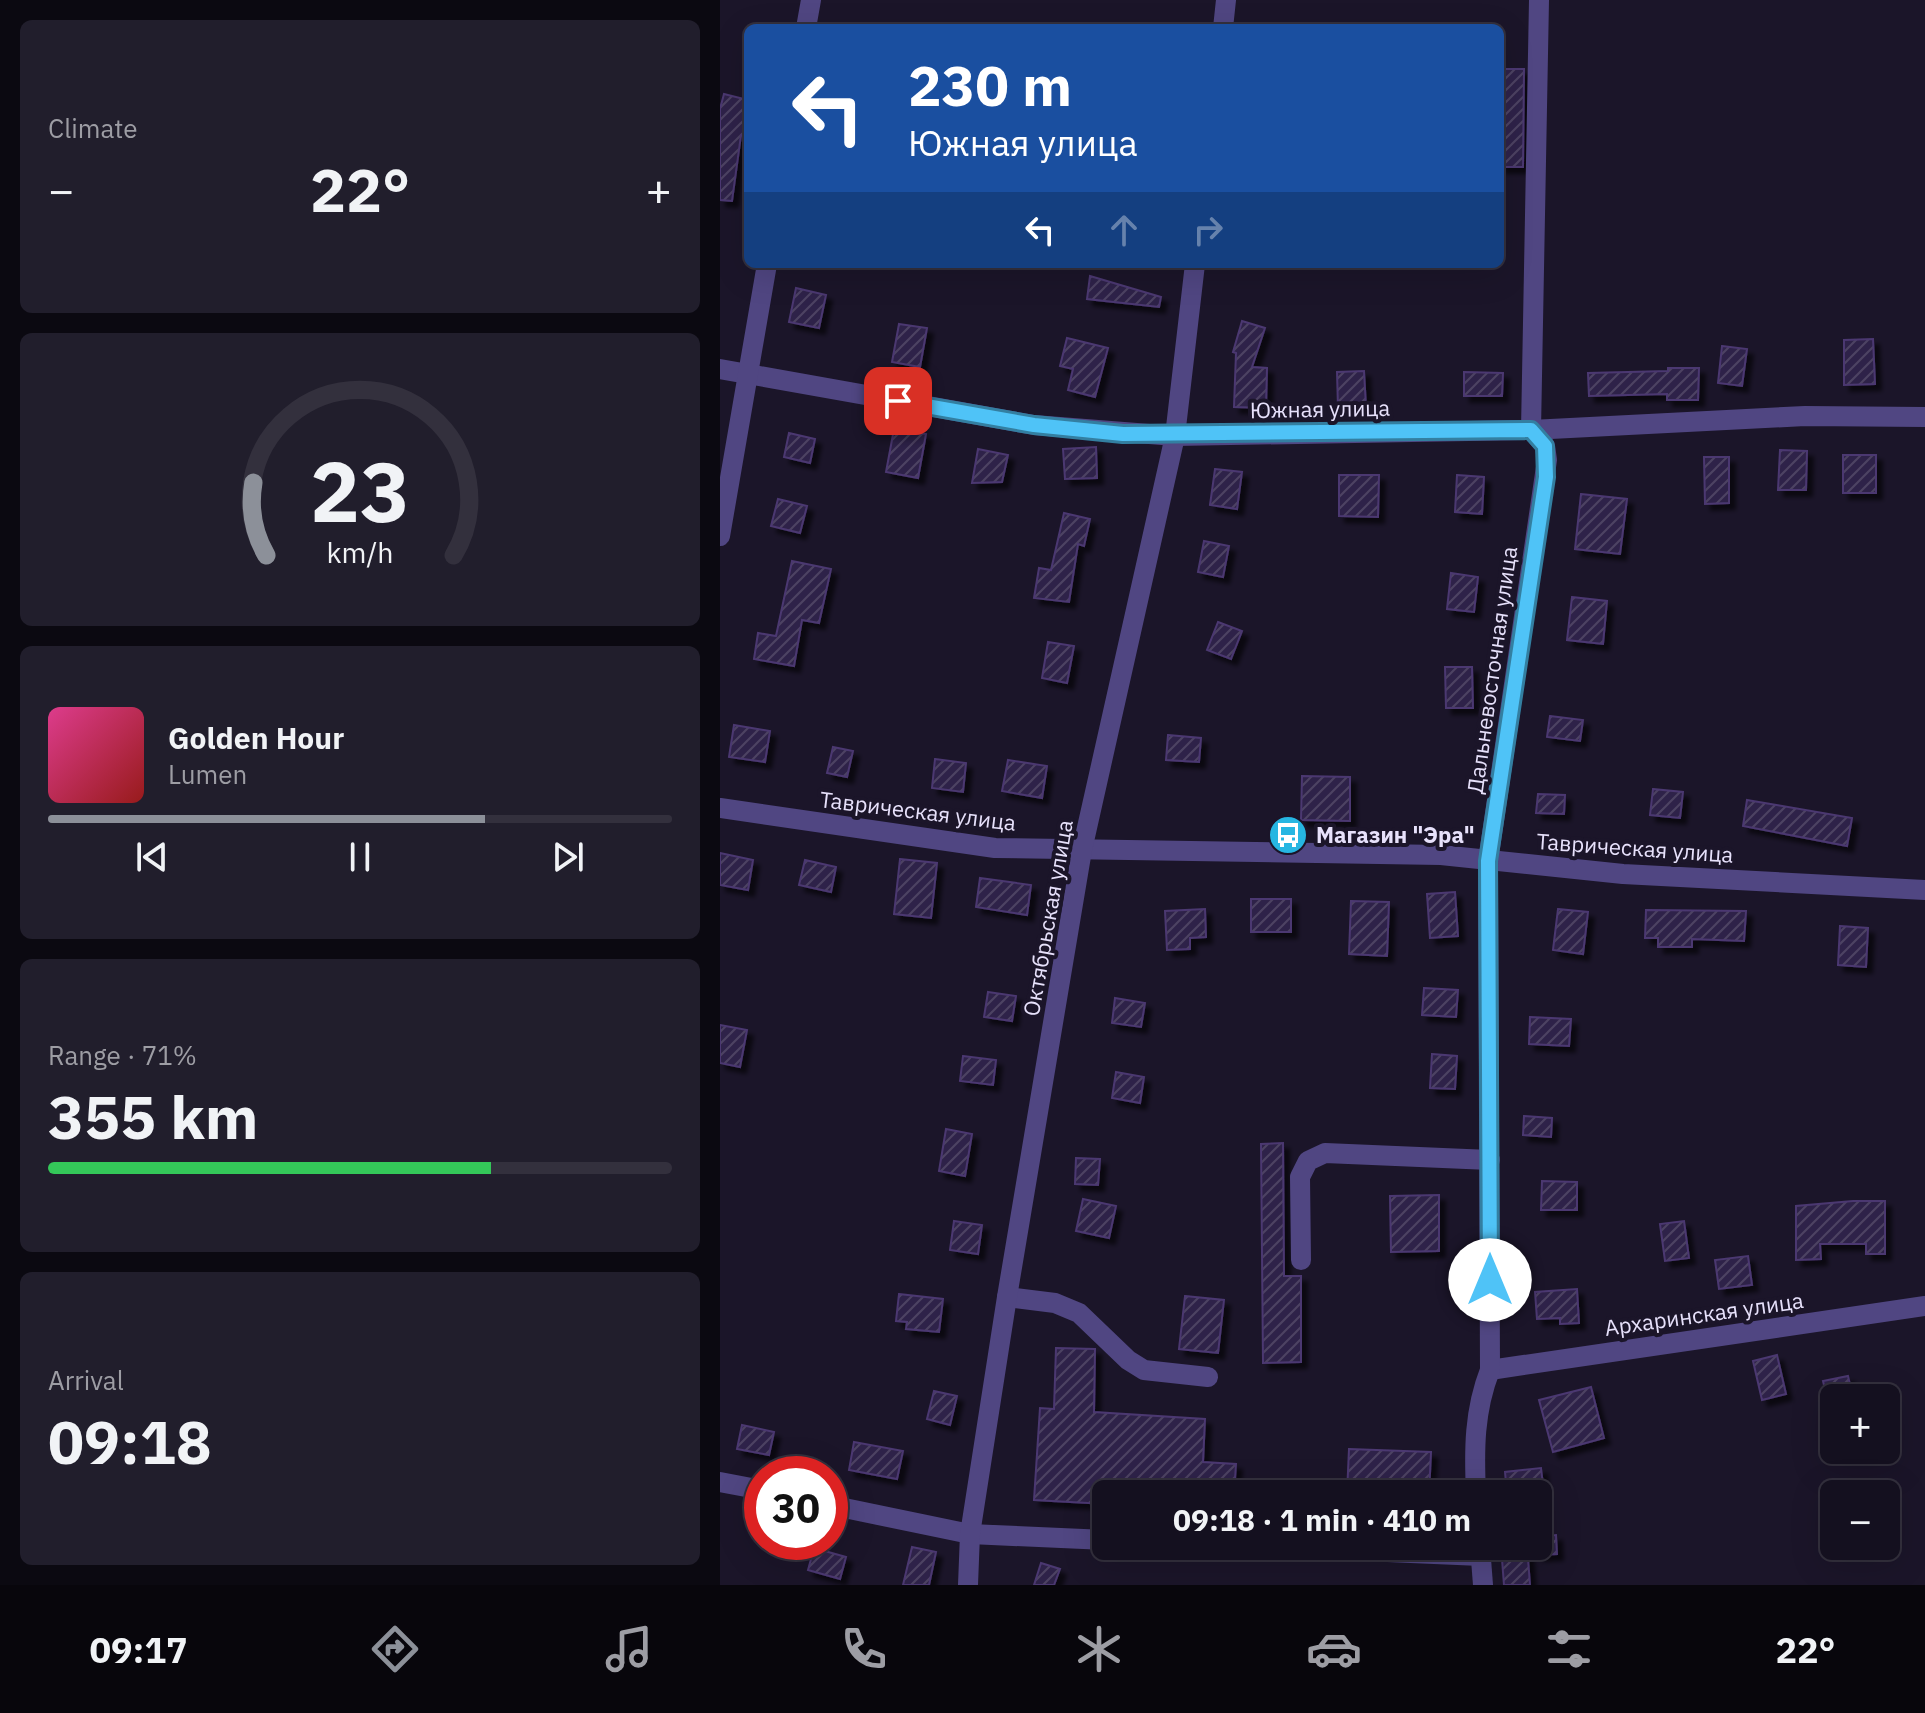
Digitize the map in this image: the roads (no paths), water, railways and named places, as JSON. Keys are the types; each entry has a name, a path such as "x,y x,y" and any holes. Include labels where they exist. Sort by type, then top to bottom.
{"street":[{"path":"807,24 811,0"},
{"path":"1223,24 1226,0"},
{"name":"Дальневосточная улица","path":"1476,1480 1474,1432 1481,1391 1490,1370 1488,861 1546,477 1545,446 1531,430 1539,0"},
{"path":"720,536 766,268"},
{"name":"Октябрьская улица","path":"968,1585 970,1534 1082,850 1175,436 1195,268"},
{"name":"Южная улица","path":"720,369 1034,425 1175,436 1531,430 1805,416 1925,417"},
{"name":"Таврическая улица","path":"720,808 949,843 1082,850 1441,855 1623,874 1925,890"},
{"path":"1301,1260 1300,1177 1308,1161 1325,1153 1490,1160"},
{"path":"1007,1297 1055,1303 1079,1313 1128,1360 1144,1370 1208,1377"},
{"name":"Архаринская улица","path":"1490,1370 1925,1306"},
{"path":"720,1482 744,1487"},
{"path":"848,1509 970,1534 1092,1539"},
{"path":"1481,1560 1483,1585"}],"place":[{"name":"Магазин \"Эра\"","path":"1288,835"}]}
